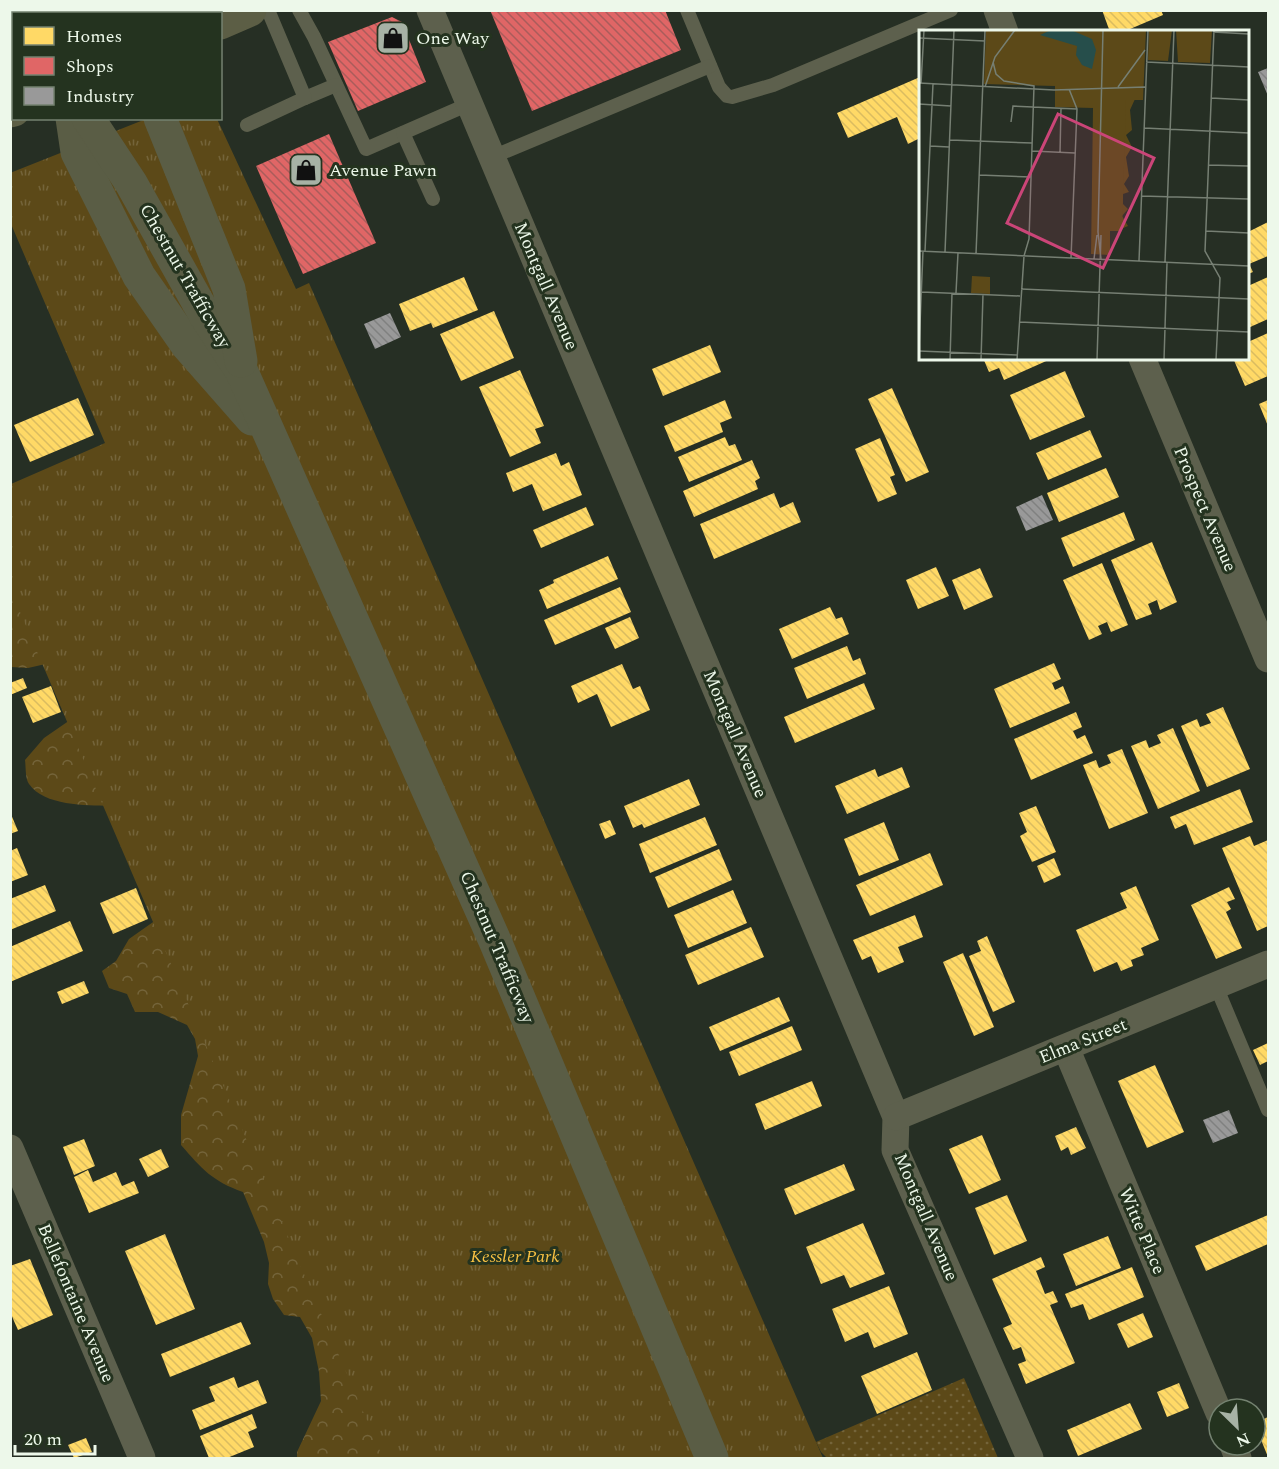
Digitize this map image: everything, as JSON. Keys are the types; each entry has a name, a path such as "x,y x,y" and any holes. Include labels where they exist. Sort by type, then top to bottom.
{"main road":[{"path":"222,22 250,10"}],"street":[{"name":"Montgall Avenue","path":"430,10 896,1117 896,1150 1030,1458"},
{"path":"997,10 1004,30"},
{"name":"Chestnut Trafficway","path":"72,120 76,152 139,276 187,345 271,440"},
{"name":"Chestnut Trafficway","path":"89,120 131,183 205,315 242,372 495,941 712,1458"},
{"path":"161,120 230,289 242,372"},
{"name":"Prospect Avenue","path":"1144,360 1262,626 1269,659"},
{"name":"Elma Street","path":"896,1117 1269,964"},
{"name":"Witte Place","path":"1066,1048 1212,1397"},
{"name":"Bellefontaine Avenue","path":"10,1148 142,1458"}],"lane":[{"path":"268,10 305,98"},
{"path":"298,10 366,149 470,104"},
{"path":"687,10 722,92 732,97 773,86 951,10"},
{"path":"492,157 710,66"},
{"path":"247,125 336,85"},
{"path":"404,133 433,199"},
{"path":"1216,986 1269,1110"}],"green space":[{"name":"Kessler Park","path":"143,120 217,120 296,289 309,283 823,1458 383,1458 11,591 11,484 105,443 11,224 10,173"},
{"path":"11,519 544,1458 297,1458 297,1452 321,1401 319,1372 312,1338 300,1317 284,1315 273,1299 268,1284 269,1263 264,1242 243,1192 208,1173 181,1145 181,1115 198,1056 195,1039 187,1025 158,1012 135,1012 127,994 109,988 102,971 116,961 129,939 156,920 110,806 66,803 45,797 29,784 27,779 25,760 44,738 73,718 50,663 28,668 11,667"},
{"path":"964,1378 998,1458 827,1458 816,1442"}],"building: Homes":[{"path":"1102,10 1161,10 1163,15 1128,30 1109,30"},
{"path":"919,77 919,138 908,144 897,117 848,138 837,113"},
{"path":"1268,222 1268,256 1249,264 1249,232"},
{"path":"464,277 478,310 433,328 431,323 410,331 399,304"},
{"path":"1268,277 1268,319 1249,328 1249,286"},
{"path":"494,311 514,358 461,381 440,334"},
{"path":"1268,333 1268,376 1245,386 1234,360 1249,360 1249,342"},
{"path":"710,345 721,372 663,396 652,369"},
{"path":"984,360 1049,360 1004,380 999,368 989,372"},
{"path":"520,370 544,426 535,429 541,443 510,457 479,387"},
{"path":"1065,371 1085,417 1030,440 1010,395"},
{"path":"892,388 929,472 906,482 868,399"},
{"path":"78,398 94,435 30,462 14,425"},
{"path":"725,400 732,418 720,423 723,432 675,452 664,426"},
{"path":"1268,400 1268,426 1259,404"},
{"path":"1090,430 1102,457 1048,480 1036,453"},
{"path":"725,437 729,446 735,444 742,460 689,482 678,457"},
{"path":"880,438 895,475 890,477 897,494 878,502 855,449"},
{"path":"556,453 561,466 569,462 582,495 543,511 532,484 513,492 506,473"},
{"path":"752,460 760,478 755,481 758,489 694,517 683,491"},
{"path":"1106,468 1119,497 1059,522 1047,493"},
{"path":"774,493 780,508 793,502 801,522 714,559 700,524"},
{"path":"586,507 594,525 541,548 533,530"},
{"path":"1124,512 1135,540 1073,567 1061,538"},
{"path":"1152,542 1177,602 1160,610 1157,600 1148,604 1152,614 1136,620 1111,560"},
{"path":"608,556 618,579 547,609 539,590 554,583 553,580"},
{"path":"1102,563 1128,625 1111,632 1107,622 1098,626 1102,634 1089,640 1063,580"},
{"path":"936,567 949,596 918,609 906,580"},
{"path":"980,568 993,597 964,610 952,580"},
{"path":"620,587 631,612 555,645 544,620"},
{"path":"830,607 836,619 842,617 849,634 792,659 779,629"},
{"path":"630,617 639,638 615,649 605,628"},
{"path":"847,646 853,661 860,658 866,674 807,699 794,668"},
{"path":"1054,663 1061,679 1052,683 1055,690 1063,686 1070,703 1010,728 994,689"},
{"path":"622,664 633,689 640,686 650,710 611,727 597,694 578,703 571,686"},
{"path":"23,678 27,688 10,695 10,683"},
{"path":"864,683 875,709 795,743 784,717"},
{"path":"51,686 61,712 33,723 22,697"},
{"path":"1223,707 1250,769 1207,787 1181,726 1197,719 1200,727 1211,723 1206,714"},
{"path":"1076,712 1082,727 1073,731 1077,739 1085,735 1093,753 1031,780 1014,739"},
{"path":"1173,728 1200,791 1158,809 1131,746 1146,740 1149,748 1161,743 1157,735"},
{"path":"1122,749 1148,813 1109,829 1083,765 1096,760 1099,768 1111,763 1107,755"},
{"path":"902,767 910,787 847,814 835,786 875,769 878,777"},
{"path":"689,779 700,805 644,828 642,824 633,828 624,806"},
{"path":"1240,789 1253,822 1194,845 1186,824 1175,829 1170,817"},
{"path":"1036,806 1056,852 1032,862 1020,836 1027,832 1019,813"},
{"path":"10,812 18,831 10,834"},
{"path":"705,817 717,845 650,873 639,844"},
{"path":"610,820 616,834 605,839 599,824"},
{"path":"884,822 899,860 859,876 844,839"},
{"path":"1250,836 1254,846 1268,840 1268,926 1257,931 1222,848"},
{"path":"17,848 28,875 10,882 10,851"},
{"path":"719,849 732,880 668,908 655,877"},
{"path":"930,853 943,885 870,916 856,885"},
{"path":"1054,858 1061,875 1044,883 1037,866"},
{"path":"45,885 56,911 10,930 10,899"},
{"path":"1136,886 1159,940 1141,948 1144,955 1131,960 1133,966 1121,971 1117,962 1094,972 1076,930 1127,908 1120,893"},
{"path":"1229,887 1235,899 1227,902 1231,909 1226,912 1242,948 1216,959 1191,905"},
{"path":"136,888 148,919 113,934 100,903"},
{"path":"733,890 747,923 688,948 674,915"},
{"path":"915,915 923,937 898,947 904,962 878,973 871,956 862,960 853,940"},
{"path":"70,921 83,951 10,982 10,947"},
{"path":"751,927 764,957 698,985 685,955"},
{"path":"987,936 1015,1002 993,1012 969,956 981,951 977,941"},
{"path":"963,953 994,1027 974,1036 943,962"},
{"path":"84,981 89,993 62,1004 57,992"},
{"path":"779,997 790,1021 720,1051 709,1027"},
{"path":"792,1026 802,1050 739,1076 729,1052"},
{"path":"1268,1043 1268,1061 1260,1065 1253,1050"},
{"path":"1155,1065 1184,1132 1147,1148 1118,1081"},
{"path":"812,1081 822,1106 765,1130 755,1104"},
{"path":"1076,1127 1086,1148 1071,1155 1068,1147 1061,1151 1055,1136"},
{"path":"982,1135 1001,1180 969,1194 949,1149"},
{"path":"84,1139 95,1166 74,1175 63,1147"},
{"path":"161,1149 169,1167 148,1177 139,1159"},
{"path":"844,1164 855,1190 795,1215 784,1189"},
{"path":"88,1170 93,1182 116,1172 122,1186 134,1181 139,1193 89,1213 74,1177"},
{"path":"1007,1195 1027,1241 994,1255 975,1208"},
{"path":"1268,1215 1268,1244 1206,1271 1195,1246"},
{"path":"863,1223 885,1274 850,1288 844,1275 821,1284 806,1247"},
{"path":"165,1234 195,1309 156,1325 125,1251"},
{"path":"1108,1236 1121,1268 1076,1286 1063,1254"},
{"path":"1041,1257 1045,1267 1036,1271 1045,1294 1053,1291 1058,1302 1050,1305 1075,1363 1026,1384 1018,1364 1026,1361 1021,1347 1013,1350 1003,1328 1012,1324 992,1279"},
{"path":"30,1259 53,1315 18,1330 10,1312 10,1266"},
{"path":"1132,1267 1144,1297 1089,1320 1083,1304 1071,1308 1065,1294"},
{"path":"889,1286 908,1334 874,1348 868,1332 845,1342 832,1309"},
{"path":"1143,1313 1153,1337 1128,1348 1117,1324"},
{"path":"241,1322 251,1344 170,1377 161,1354"},
{"path":"917,1352 932,1390 877,1414 861,1376"},
{"path":"234,1377 238,1388 258,1380 267,1403 200,1430 192,1410 215,1401 209,1387"},
{"path":"1179,1383 1189,1408 1167,1417 1157,1392"},
{"path":"1130,1403 1142,1429 1078,1456 1067,1430"},
{"path":"252,1414 257,1428 248,1432 254,1447 227,1458 209,1458 200,1436"},
{"path":"1268,1417 1268,1457 1267,1455"},
{"path":"86,1438 92,1452 74,1458 68,1445"}],"building: Shops":[{"path":"490,10 665,10 681,50 532,111"},
{"path":"392,17 402,22 426,82 358,111 328,42"},
{"path":"329,134 376,243 303,274 256,166"}],"building: Industry":[{"path":"1268,68 1268,96 1258,72"},
{"path":"390,313 401,337 375,349 364,324"},
{"path":"1042,495 1053,520 1026,531 1016,507"},
{"path":"1229,1110 1238,1133 1213,1143 1203,1120"}],"place":[{"name":"One Way","path":"393,38"},
{"name":"Avenue Pawn","path":"306,170"}]}
